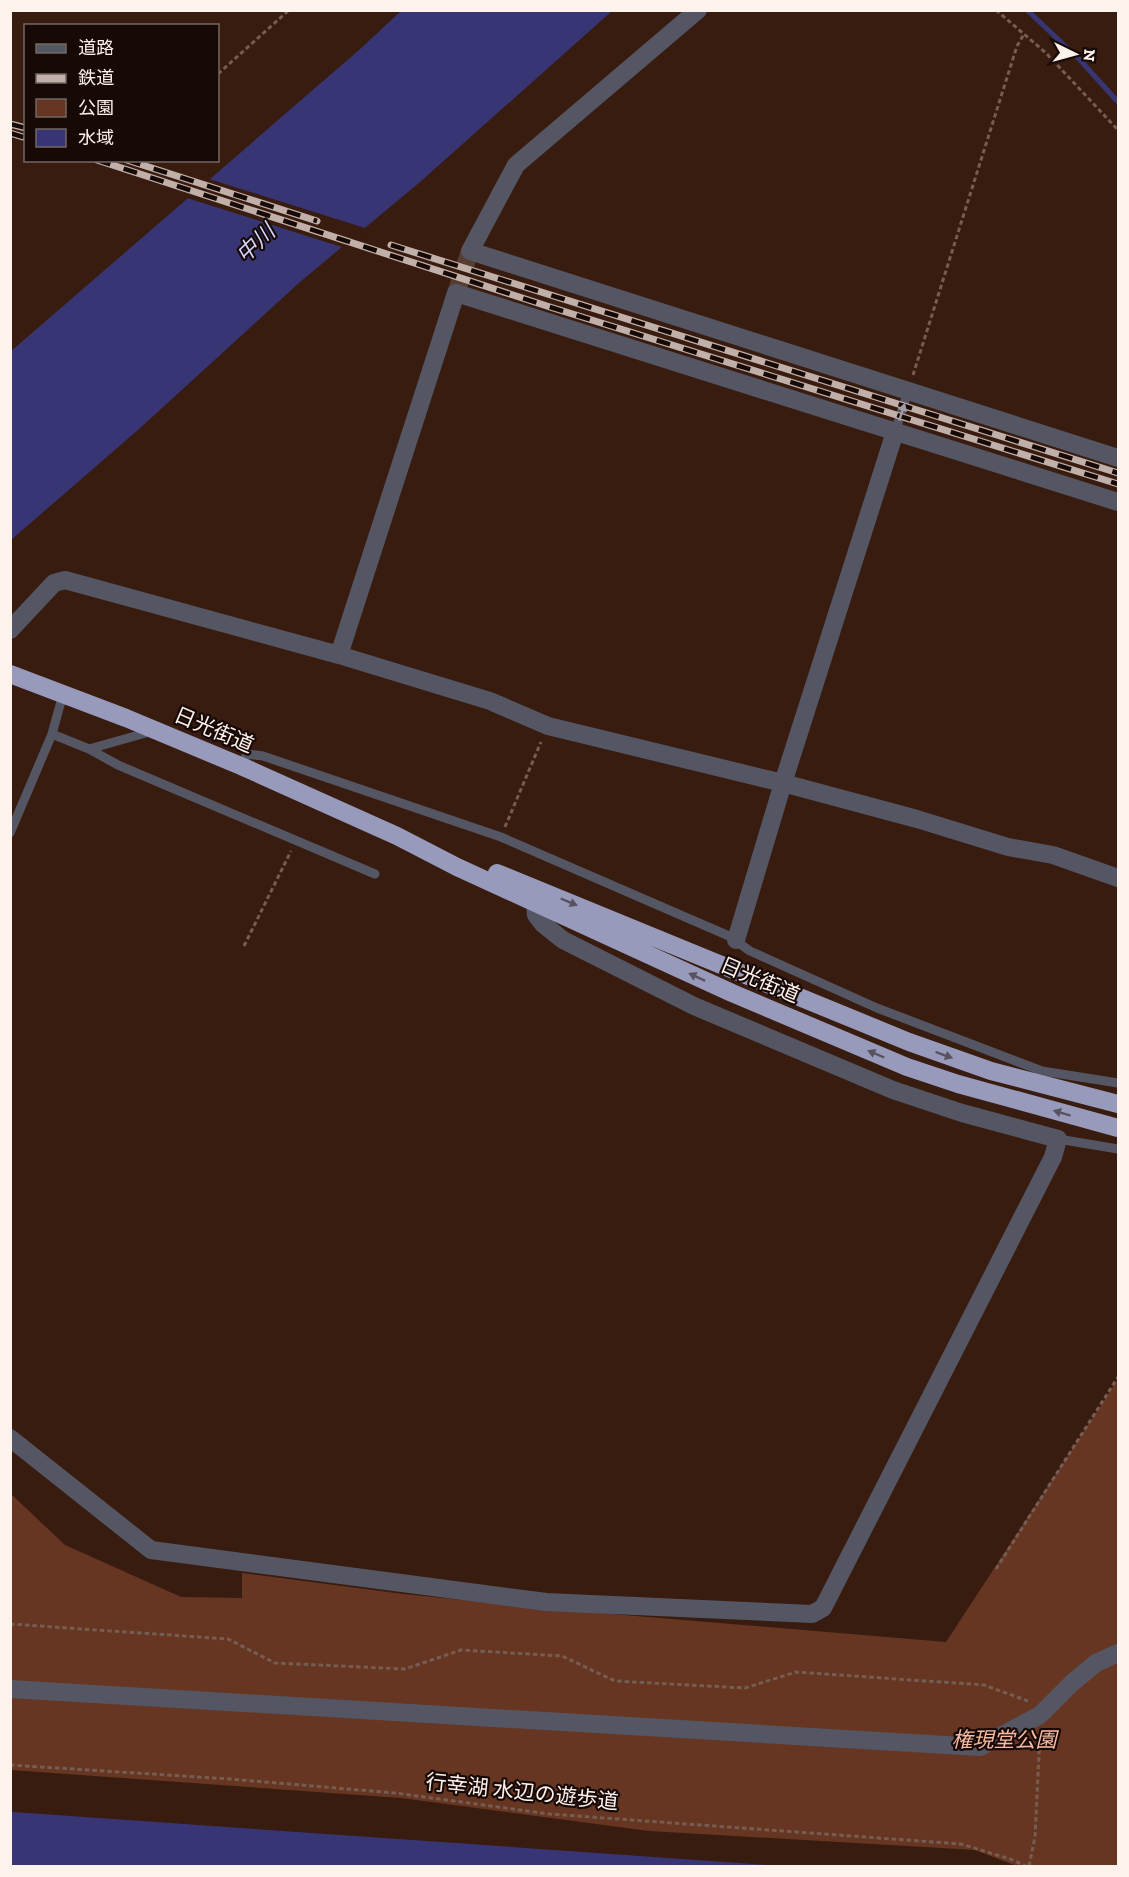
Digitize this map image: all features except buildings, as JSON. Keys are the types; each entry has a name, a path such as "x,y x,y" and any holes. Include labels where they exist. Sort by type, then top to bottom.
{"highway":[{"name":"日光街道","path":"10,674 157,730 538,896 739,973 909,1042 991,1071 1039,1077 1119,1104"},
{"name":"日光街道","path":"538,896 732,993 907,1067 958,1084 1119,1128"}],"street":[{"path":"698,10 516,165 470,251 1119,458"},
{"path":"339,655 456,293 1119,502"},
{"path":"736,940 783,783 895,432"},
{"path":"10,630 54,584 65,579 339,655 490,701 548,726 783,783 917,819 1008,847 1053,855 1119,878"},
{"path":"10,1438 151,1550 546,1602 812,1614 823,1608 1053,1157 1058,1139 962,1113 893,1090 694,1006 562,940 536,915 538,896"},
{"path":"10,1689 980,1747 1040,1715 1072,1683 1096,1664 1119,1653"}],"lane":[{"path":"895,432 908,391"},
{"path":"10,833 52,734 63,694"},
{"path":"89,749 157,730"},
{"path":"52,734 89,749 118,765 375,874"},
{"path":"241,766 247,754 263,756 501,837 736,940 750,951 877,1008 1039,1077 1119,1083"},
{"path":"1058,1139 1119,1149"}],"path":[{"path":"219,73 289,10"},
{"path":"996,10 1046,53 1119,130"},
{"path":"908,391 1017,46 1024,34"},
{"path":"501,837 548,726"},
{"path":"244,946 296,841"},
{"path":"996,1569 1119,1377"},
{"path":"10,1624 228,1639 275,1663 405,1669 461,1650 562,1656 615,1681 745,1688 796,1672 984,1685 1037,1704 1040,1715 1035,1837 1028,1866"},
{"name":"行幸湖 水辺の遊歩道","path":"10,1765 230,1779 383,1792 550,1814 961,1845 990,1852 1028,1866"}],"green space":[{"name":"権現堂公園","path":"1118,1379 1118,1866 1017,1866 975,1850 649,1831 401,1798 11,1770 10,1493 65,1545 181,1597 242,1598 242,1573 403,1594 541,1608 946,1642"}],"water":[{"name":"中川","path":"401,11 612,11 420,182 300,282 139,429 11,540 10,352"},
{"path":"11,1812 13,1812 783,1866 11,1866"}],"pier":[{"path":"206,178 368,229 345,248 184,197"}],"waterway":[{"path":"1027,10 1080,60 1118,102"}],"tunnel":[{"path":"456,293 470,251"}],"railway":[{"path":"10,124 24,128"},
{"path":"10,133 24,137"},
{"path":"103,162 550,307 1118,484"},
{"path":"133,162 317,221"},
{"path":"391,245 1118,473"}]}
